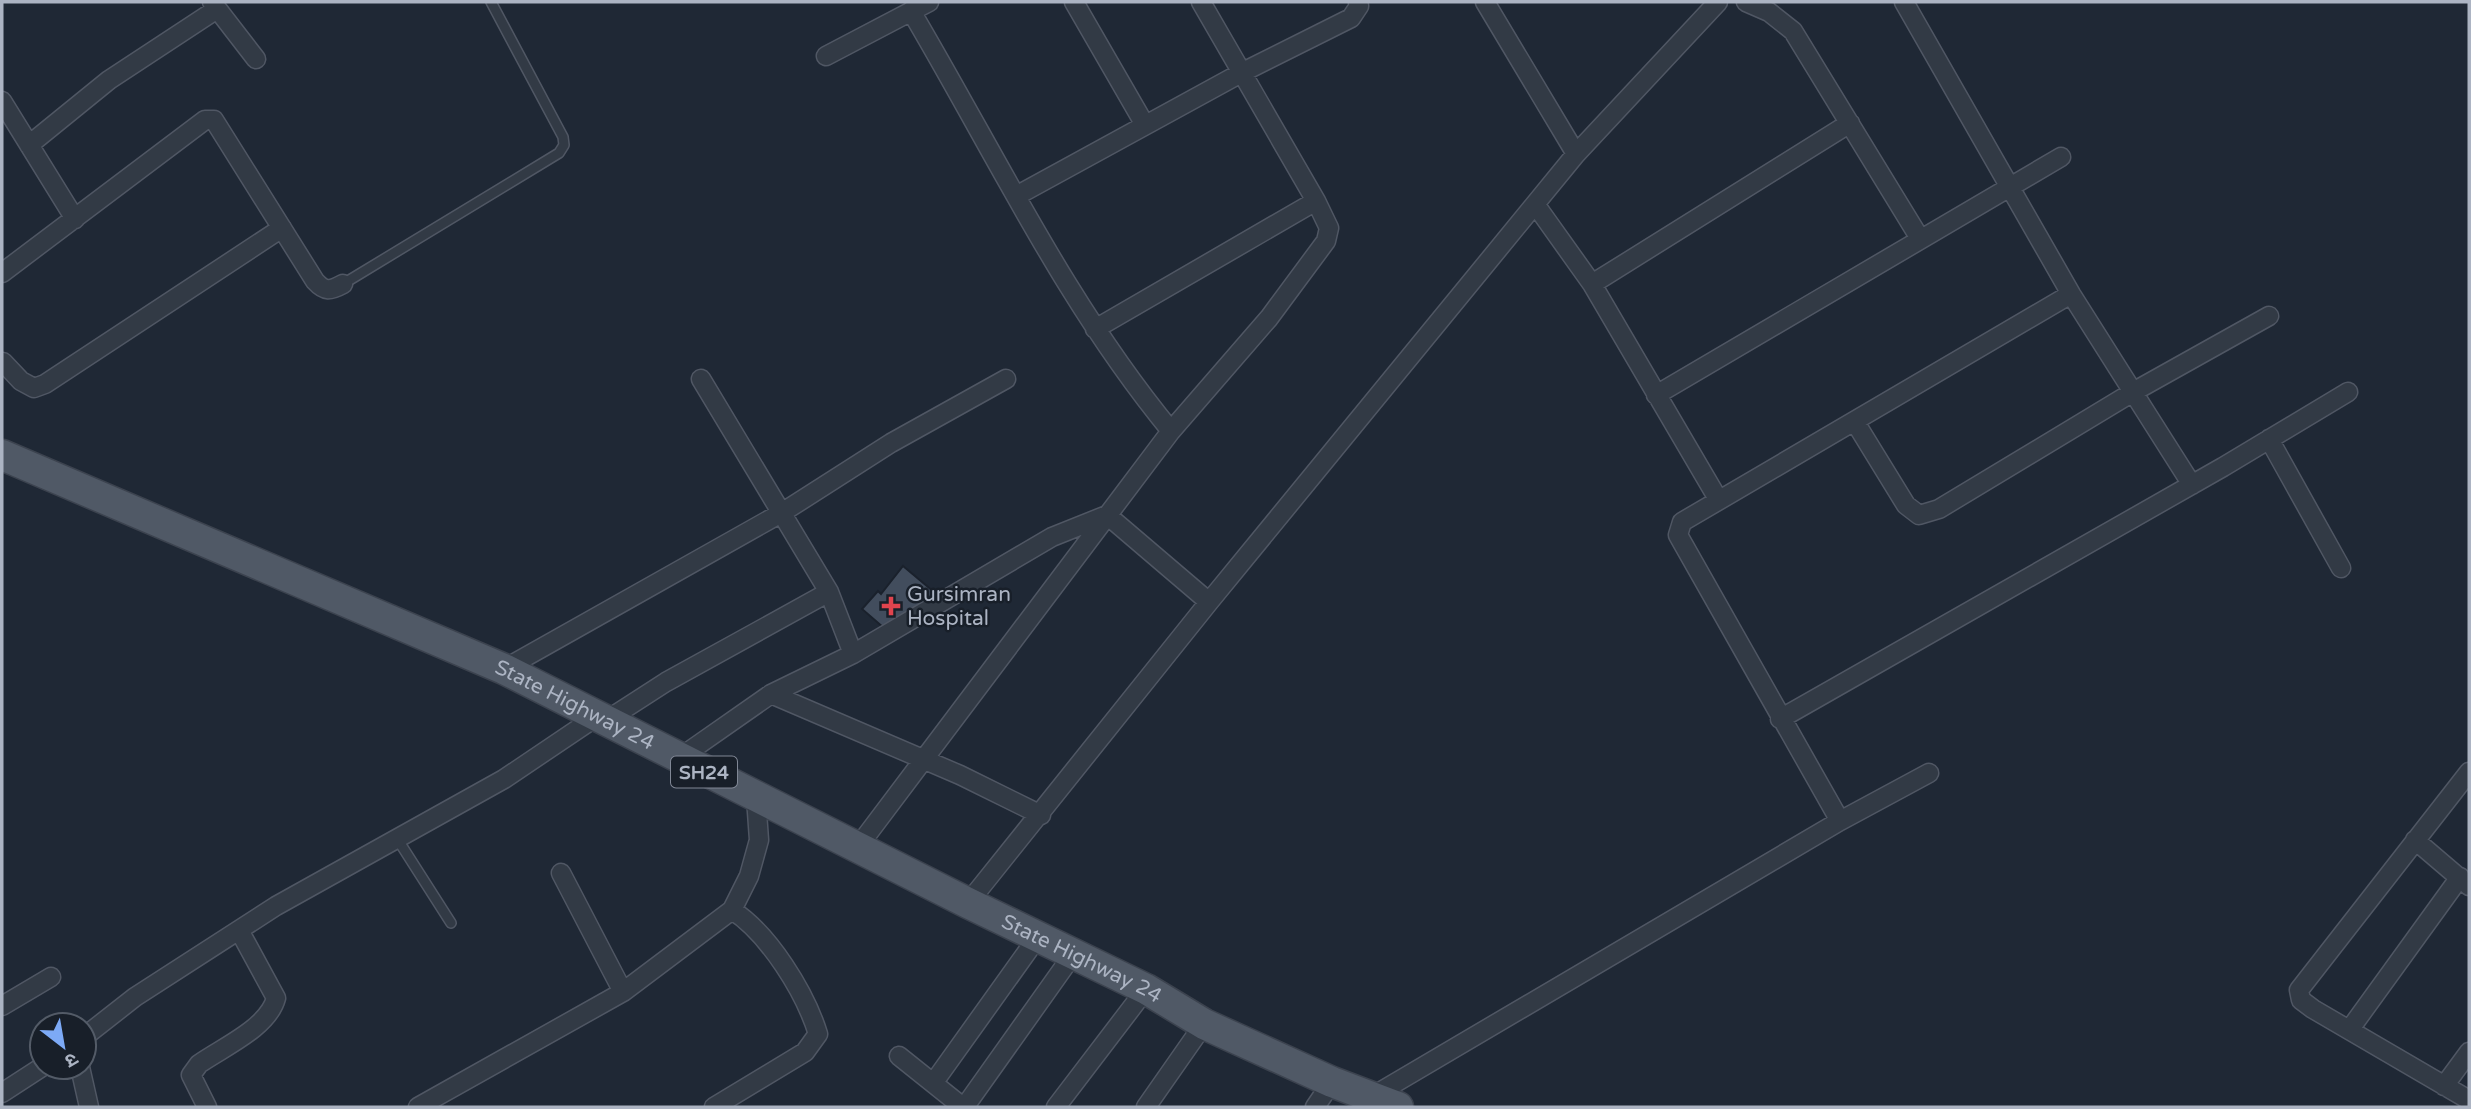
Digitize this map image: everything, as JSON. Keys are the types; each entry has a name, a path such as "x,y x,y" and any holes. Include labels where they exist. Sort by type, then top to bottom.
{"main road":[{"name":"State Highway 24","path":"2,455 504,669 756,798 1146,989 1204,1024 1332,1082 1386,1102"}],"street":[{"path":"826,56 929,2"},
{"path":"1074,2 1145,125"},
{"path":"857,848 1171,431 1313,262 1326,240 1329,228 1317,201 1201,2"},
{"path":"1016,197 1241,73 1351,18 1359,6 1358,2"},
{"path":"968,903 1209,602 1576,153 1718,2"},
{"path":"1746,2 1769,12 1793,31 1919,237"},
{"path":"1904,2 2071,294 2192,485"},
{"path":"1493,4 1576,153"},
{"path":"29,145 109,80 214,5 256,59"},
{"path":"911,11 1016,197 1096,330 1135,388 1171,431"},
{"path":"2,101 75,219"},
{"path":"2,273 205,120 214,120 315,281 323,290 331,290 343,284"},
{"path":"1592,284 1850,123"},
{"path":"1656,395 1919,237 2061,157"},
{"path":"1096,330 1317,201"},
{"path":"1535,204 1592,284 1718,499"},
{"path":"2,362 21,382 34,388 45,384 282,228"},
{"path":"1840,821 1678,535 1682,522 2071,294"},
{"path":"1855,422 1906,505 1919,515 1939,509 2133,392 2269,316"},
{"path":"701,379 829,592 853,654"},
{"path":"504,669 783,512 891,443 1006,379"},
{"path":"1780,719 2192,485 2348,392"},
{"path":"2269,439 2341,568"},
{"path":"1107,515 1209,602"},
{"path":"678,759 771,694 853,654 1052,537 1107,515"},
{"path":"98,1026 135,997 239,930 504,779 666,682 829,592"},
{"path":"771,694 1041,815"},
{"path":"2469,772 2299,990 2301,1000 2469,1100"},
{"path":"1386,1102 1840,821 1929,773"},
{"path":"418,1107 623,992 732,910 748,876 759,840 756,798"},
{"path":"2350,1029 2464,881 2415,840"},
{"path":"561,873 623,992"},
{"path":"713,1107 805,1052 818,1034 811,1012 769,945 752,923 732,910"},
{"path":"207,1107 191,1075 198,1064 264,1019 276,998 239,930"},
{"path":"934,1082 1037,937"},
{"path":"899,1056 958,1104 966,1105 1074,953"},
{"path":"2,1006 51,977"},
{"path":"1056,1107 1146,989"},
{"path":"1146,1107 1204,1024"},
{"path":"2444,1086 2469,1052"},
{"path":"3,1087 28,1074"},
{"path":"83,1081 89,1107"},
{"path":"1315,1107 1332,1082"}],"lane":[{"path":"343,284 559,153 564,145 563,137 491,2"},
{"path":"398,840 451,923"}],"building":[{"path":"903,566 934,592 919,610 884,628 862,609 878,591 881,594"}],"place":[{"name":"Gursimran Hospital","path":"891,606"}]}
